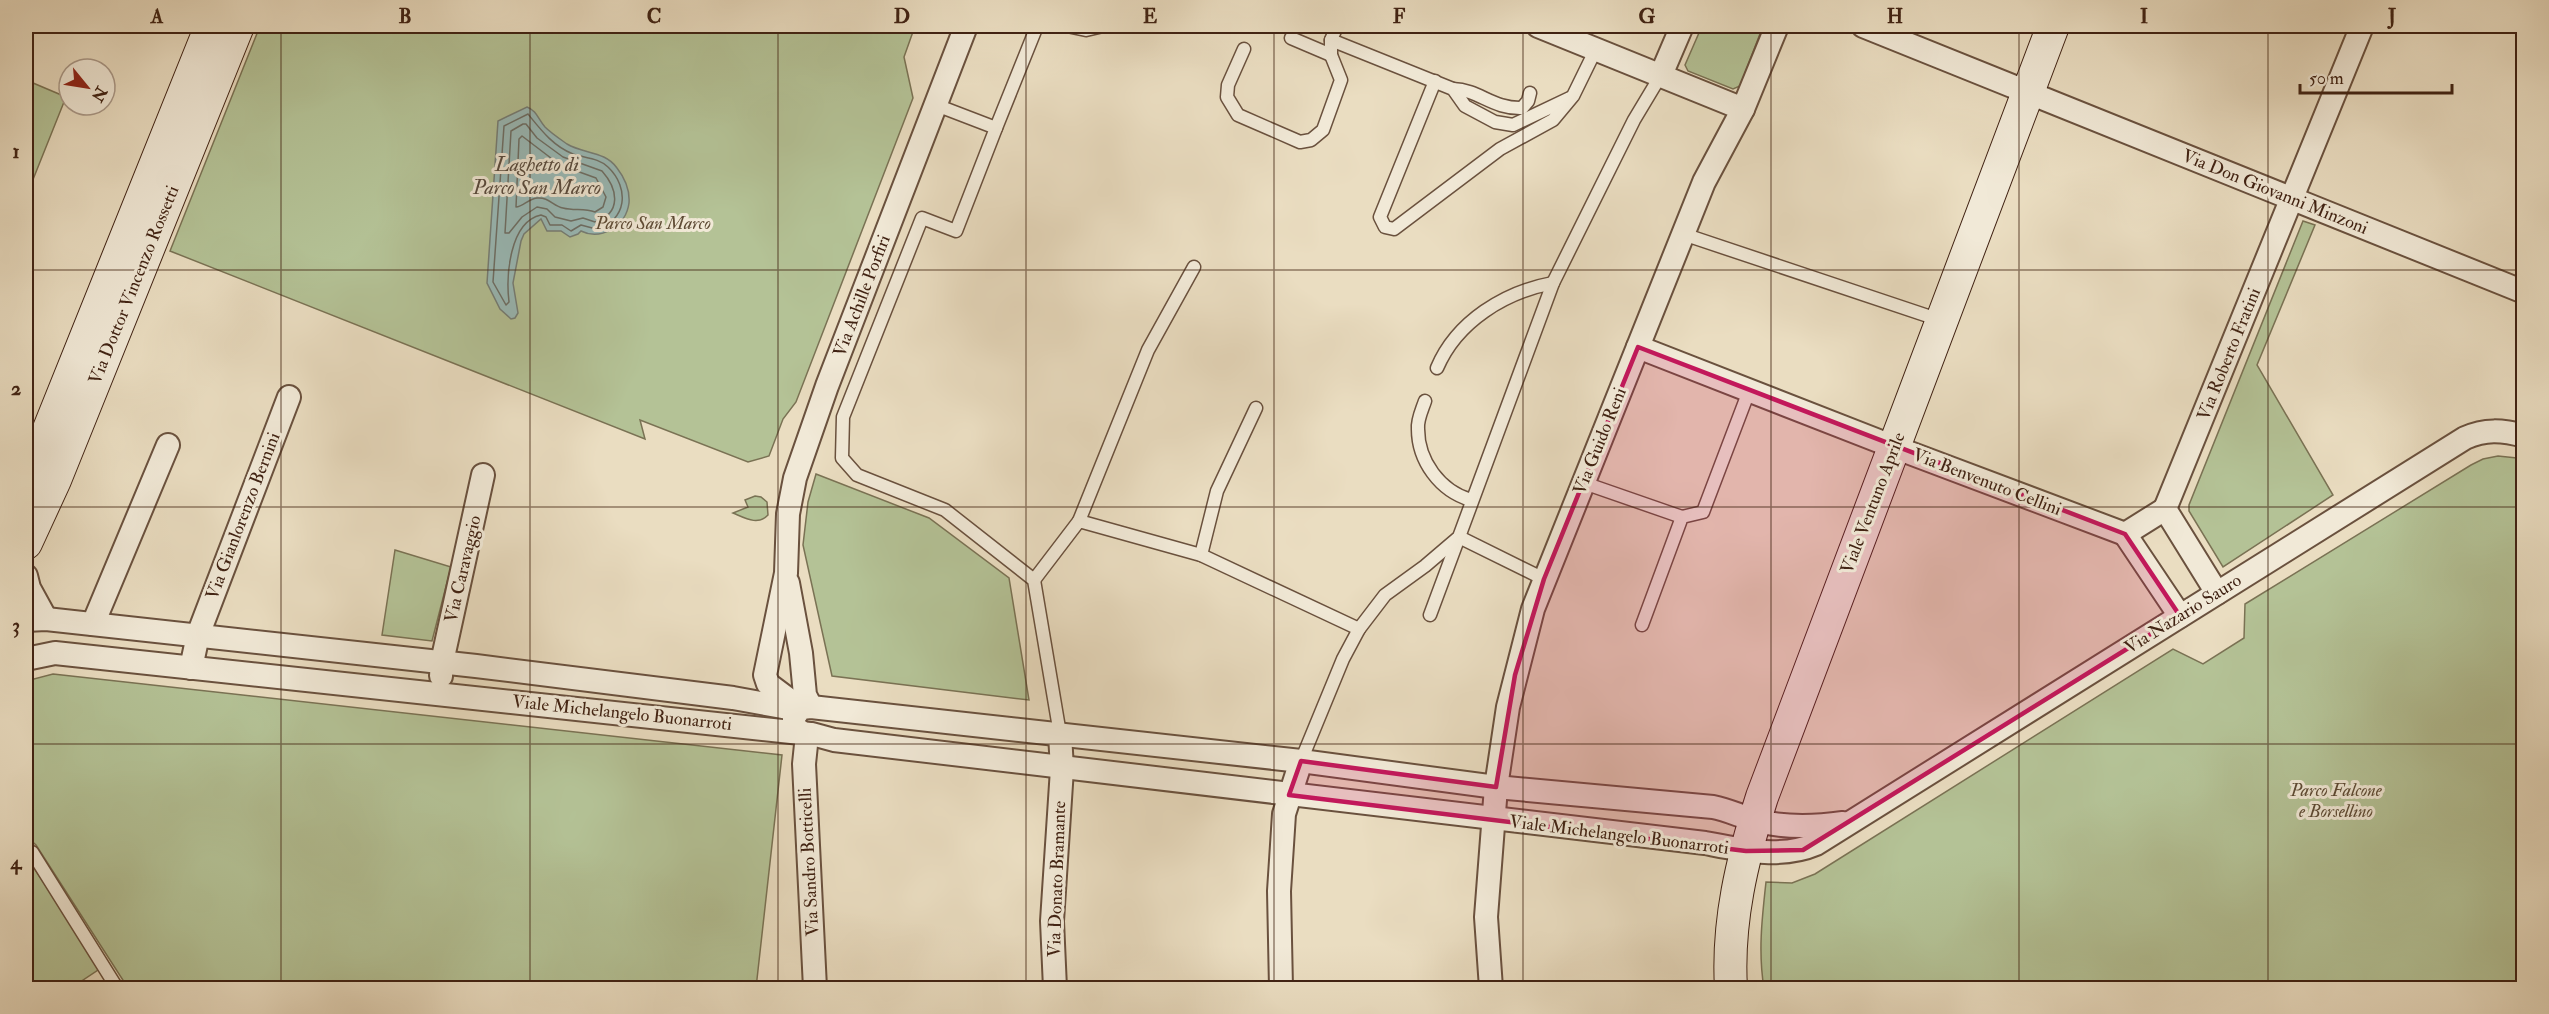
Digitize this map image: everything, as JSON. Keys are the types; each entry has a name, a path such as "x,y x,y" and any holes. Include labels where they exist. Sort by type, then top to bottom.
{"street":[{"name":"Via Dottor Vincenzo Rossetti","path":"26,486 211,26"},
{"name":"Via Dottor Vincenzo Rossetti","path":"26,543 55,480 238,26"},
{"name":"Via Achille Porfiri","path":"806,708 768,684 765,675 786,573 788,514 795,478 827,386 966,26"},
{"path":"1538,26 1743,109"},
{"path":"1660,75 1682,26"},
{"name":"Via Guido Reni","path":"1496,787 1515,675 1544,579 1704,182 1743,109 1777,26"},
{"name":"Via Don Giovanni Minzoni","path":"1863,26 2523,292"},
{"name":"Viale Ventuno Aprile","path":"1731,988 1733,904 1755,820 2053,26"},
{"name":"Via Roberto Fratini","path":"2165,509 2362,26"},
{"name":"Via Benvenuto Cellini","path":"1638,347 2125,534"},
{"name":"Via Gianlorenzo Bernini","path":"198,635 289,397"},
{"name":"Via Nazario Sauro","path":"1746,851 1803,850 2465,438 2480,431 2496,430 2523,436"},
{"path":"93,624 168,445"},
{"name":"Via Caravaggio","path":"442,662 483,475"},
{"path":"2180,616 2125,534 2165,509 2217,593"},
{"name":"Via Achille Porfiri","path":"786,573 796,624 806,708"},
{"name":"Viale Michelangelo Buonarroti","path":"26,576 36,620 93,624 442,662 806,708 1301,761 1496,787 1713,807 1733,811 1755,820"},
{"path":"191,668 198,635"},
{"name":"Viale Michelangelo Buonarroti","path":"26,643 42,646 55,653"},
{"name":"Viale Michelangelo Buonarroti","path":"26,659 55,653 807,734 834,740 1062,769 1705,843 1746,851"},
{"path":"440,694 442,662"},
{"path":"806,708 819,714 821,723 807,734"},
{"name":"Via Sandro Botticelli","path":"807,734 804,764 815,988"},
{"path":"1060,734 1062,769"},
{"path":"1281,988 1279,891 1284,814 1301,761"},
{"name":"Via Donato Bramante","path":"1055,988 1052,921 1062,769"},
{"name":"Viale Michelangelo Buonarroti","path":"1492,819 1496,787"},
{"path":"1491,988 1486,917 1492,819"},
{"name":"Via Nazario Sauro","path":"1755,820 1796,826 1850,822"}],"lane":[{"path":"1037,26 956,231 922,218 843,417 842,458 857,475 945,510 1034,580 1060,734"},
{"path":"1067,26 1086,30 1104,26"},
{"path":"1244,49 1227,85 1227,97 1238,115 1300,142 1311,140 1323,129 1341,80 1331,55 1330,40 1337,26"},
{"path":"1291,38 1331,55"},
{"path":"1330,40 1453,89 1463,89 1506,108 1522,108 1528,101 1530,93"},
{"path":"1435,81 1380,217 1385,227 1394,229 1500,149 1554,120 1573,96 1596,49"},
{"path":"1430,615 1553,283 1634,120 1660,75"},
{"path":"1453,89 1465,106 1495,122 1513,125 1573,96"},
{"path":"936,105 996,128"},
{"path":"1683,234 1941,321"},
{"path":"1034,580 1079,521 1148,350 1194,267"},
{"path":"1437,368 1451,342 1476,318 1518,291 1553,283"},
{"path":"1584,483 1682,517 1703,512 1749,391"},
{"path":"1425,401 1417,427 1425,458 1432,473 1444,487 1458,496 1471,500"},
{"path":"1201,555 1217,491 1256,408"},
{"path":"1642,625 1682,517"},
{"path":"1079,521 1201,555 1359,629"},
{"path":"1459,537 1544,579"},
{"path":"1301,761 1343,658 1359,629 1385,595 1425,566 1459,537"},
{"path":"32,852 115,985 100,988"}],"highlighted area":[{"path":"1638,347 2125,534 2180,616 1803,850 1746,851 1289,795 1301,761 1496,787 1515,675 1544,579"}],"green space":[{"name":"Parco San Marco","path":"260,26 915,26 904,57 913,98 796,402 783,419 769,456 748,462 640,420 645,439 170,251"},
{"path":"1702,26 1763,26 1740,86 1733,89 1688,71 1685,65"},
{"path":"26,80 57,93 58,117 26,197"},
{"path":"2303,221 2315,225 2257,365 2333,495 2223,567 2189,511 2189,505"},
{"name":"Parco Falcone e Borsellino","path":"2498,456 2523,461 2523,988 1764,988 1761,949 1766,882 1792,883 1815,874 2173,649 2203,664 2244,638 2245,604 2471,465 2483,459"},
{"path":"816,474 929,518 1009,578 1029,700 832,676 803,545 808,502"},
{"path":"755,496 767,502 768,515 756,521 733,513 748,507 745,500"},
{"path":"395,550 451,567 432,641 382,635"},
{"path":"53,674 782,755 756,988 128,988 36,845 26,836 26,681"},
{"path":"26,856 101,968 71,988 26,988"}],"water":[{"name":"Laghetto di Parco San Marco","path":"527,107 535,113 547,129 567,144 607,158 612,162 626,184 629,203 618,225 604,233 589,234 581,231 570,237 561,231 547,231 541,219 524,234 513,283 518,313 515,318 511,319 500,309 487,283 498,121"}]}
